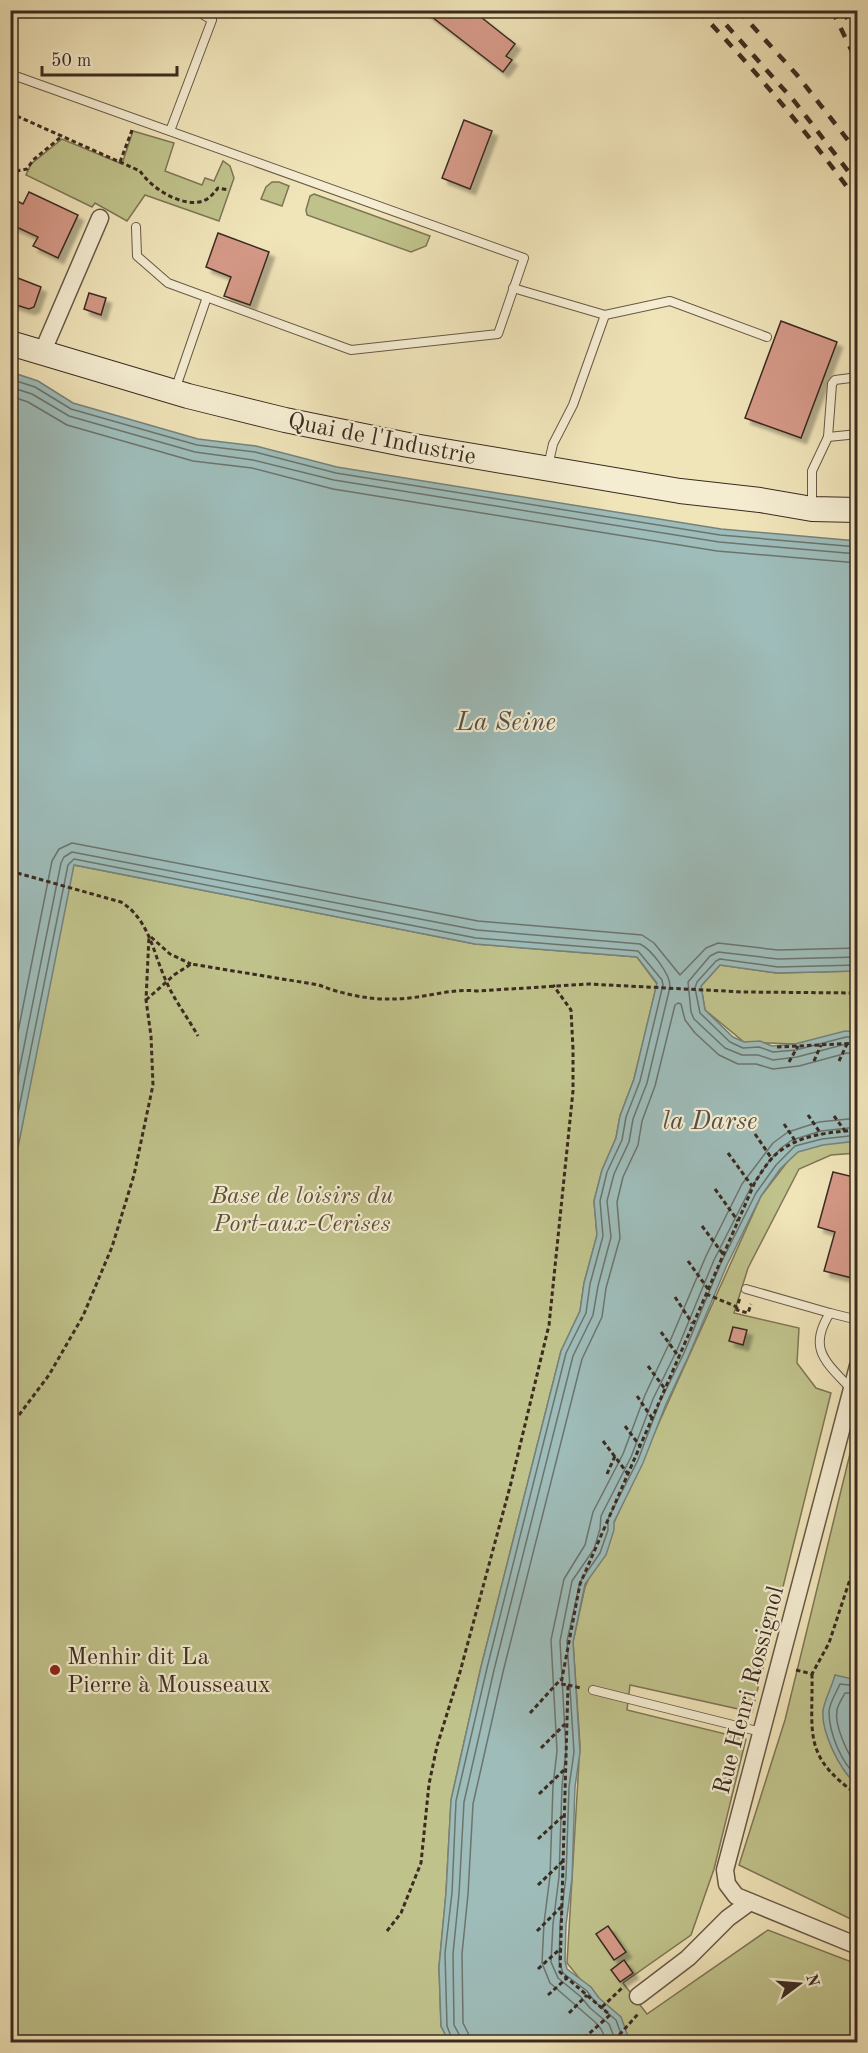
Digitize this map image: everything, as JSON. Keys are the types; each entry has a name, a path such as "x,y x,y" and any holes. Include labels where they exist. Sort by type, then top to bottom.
{"main road":[{"name":"Quai de l'Industrie","path":"10,343 175,392 341,432 680,491 812,503 858,510"},
{"name":"Quai de l'Industrie","path":"812,503 858,495"}],"street":[{"path":"42,353 100,218"},
{"name":"Rue Henri Rossignol","path":"858,1366 725,1870 727,1884 736,1896 858,1946"},
{"path":"638,2004 728,1918 750,1902"}],"lane":[{"path":"195,10 212,20"},
{"path":"170,131 216,10"},
{"path":"10,74 524,258 498,334 351,350 168,283 137,256 136,227"},
{"path":"513,288 605,315 670,301 767,337"},
{"path":"175,392 207,297"},
{"path":"547,469 553,444 573,405 605,315"},
{"path":"812,503 812,471 828,437 832,384 835,380 858,377"},
{"path":"828,437 858,434"},
{"path":"746,1288 858,1320"},
{"path":"830,1312 820,1332 820,1349 825,1360 852,1389"},
{"path":"593,1690 761,1732"}],"path":[{"path":"10,112 140,171 148,183 159,191 182,200 198,202 206,200 218,188 229,190"},
{"path":"120,162 136,119"},
{"path":"16,171 27,168 33,160 61,137"},
{"path":"10,871 121,902 135,913 149,936 166,982 198,1036"},
{"path":"149,936 170,954 191,964 319,985 338,993 394,999 461,989 478,991 553,985 618,985 743,992 858,993"},
{"path":"10,1427 49,1375 83,1316 123,1215 143,1138 153,1085 152,1036 146,1000 149,936"},
{"path":"146,1000 191,964"},
{"path":"387,1930 405,1906 421,1863 429,1784 437,1746 460,1672 511,1483 549,1325 573,1081 571,1010 553,985"},
{"path":"777,1047 858,1043"},
{"path":"839,1061 848,1044"},
{"path":"814,1061 821,1045"},
{"path":"789,1062 798,1046"},
{"path":"808,1115 821,1134"},
{"path":"834,1116 845,1131"},
{"path":"784,1124 796,1142"},
{"path":"584,2038 610,2015 560,1972 568,1685 561,1684 561,1679 580,1584 753,1186 772,1159 796,1142 821,1134 858,1130"},
{"path":"755,1134 772,1159"},
{"path":"728,1153 753,1186"},
{"path":"715,1189 738,1221"},
{"path":"702,1226 723,1254"},
{"path":"688,1261 708,1289"},
{"path":"706,1294 730,1304"},
{"path":"675,1297 693,1324"},
{"path":"737,1307 737,1310 746,1312"},
{"path":"660,1332 679,1357"},
{"path":"648,1366 665,1389"},
{"path":"637,1396 652,1418"},
{"path":"625,1426 640,1446"},
{"path":"603,1441 628,1474"},
{"path":"607,1474 615,1456"},
{"path":"858,1555 829,1643 812,1674 811,1728 818,1754 829,1772 858,1795"},
{"path":"779,1665 812,1674"},
{"path":"530,1713 561,1679"},
{"path":"541,1748 567,1723"},
{"path":"539,1794 566,1768"},
{"path":"538,1839 564,1815"},
{"path":"538,1885 563,1861"},
{"path":"537,1931 562,1906"},
{"path":"538,1969 561,1948"},
{"path":"548,1995 568,1978"},
{"path":"602,2007 621,1989"},
{"path":"568,2013 587,1995"},
{"path":"623,2042 620,2034 638,2004"}],"green space":[{"path":"133,131 174,143 165,171 202,185 205,178 214,181 223,161 230,166 234,178 219,221 145,195 127,221 95,203 92,207 26,175 31,164 62,139 122,164"},
{"path":"272,182 289,186 282,206 261,199 266,187"},
{"path":"314,194 430,236 426,246 411,252 307,215 310,196"},
{"name":"Base de loisirs du Port-aux-Cerises","path":"11,849 74,865 475,944 637,957 657,984 634,1079 620,1116 616,1138 602,1170 594,1201 597,1235 584,1283 580,1311 561,1351 481,1667 451,1800 439,1967 441,2026 449,2042 11,2042"},
{"path":"720,965 777,973 857,971 857,1033 795,1044 744,1042 705,1010 701,986"},
{"path":"857,1137 857,1153 831,1155 799,1169 748,1268 734,1313 799,1328 797,1363 816,1388 831,1393 752,1712 630,1685 627,1710 746,1739 714,1869 691,1935 623,1983 647,2014 768,1930 857,1964 857,2042 631,2042 567,1963 580,1745 573,1642 585,1587 761,1196 798,1148"},
{"path":"857,1425 857,1922 739,1865 785,1720"}],"water":[{"name":"La Seine","path":"11,372 38,381 73,403 198,439 256,446 337,467 721,529 857,541 857,971 777,973 720,965 701,986 705,1010 733,1037 744,1042 760,1041 772,1046 795,1044 845,1031 857,1032 857,1141 823,1145 798,1152 780,1169 761,1196 727,1265 666,1404 643,1463 614,1522 614,1530 606,1555 585,1584 573,1642 580,1752 575,1787 572,1878 566,1925 565,1961 567,1969 591,1987 599,1998 621,2017 630,2042 449,2042 441,2026 439,1967 451,1800 481,1667 561,1351 580,1311 584,1283 597,1235 594,1201 602,1170 616,1138 620,1116 634,1079 657,983 637,957 475,944 74,865 11,1183"},
{"path":"835,1675 857,1680 857,1784 838,1760 824,1725 824,1706"}],"building":[{"path":"423,10 472,10 515,44 506,56 512,60 503,72"},
{"path":"464,120 492,131 470,189 442,178"},
{"path":"29,192 78,215 58,258 33,246 38,237 10,224 10,215 17,201 23,204"},
{"path":"218,233 269,252 250,305 224,296 231,277 206,267"},
{"path":"10,275 41,287 34,307 29,309 10,303"},
{"path":"89,293 106,298 101,315 84,309"},
{"path":"781,321 837,342 801,438 745,418"},
{"path":"833,1172 858,1178 858,1256 852,1278 824,1271 835,1232 818,1227"},
{"path":"733,1327 747,1330 743,1345 729,1341"},
{"path":"608,1926 626,1952 614,1960 596,1934"},
{"path":"624,1960 633,1973 620,1982 611,1970"}],"railway":[{"path":"698,10 781,103 858,202"},
{"path":"713,10 795,102 858,184"},
{"path":"738,10 797,75 858,153"},
{"path":"832,10 858,64"},
{"path":"843,10 858,41"}],"place":[{"name":"Menhir dit La Pierre à Mousseaux","path":"55,1670"}],"water label":[{"name":"la Darse","path":"710,1120"}]}
